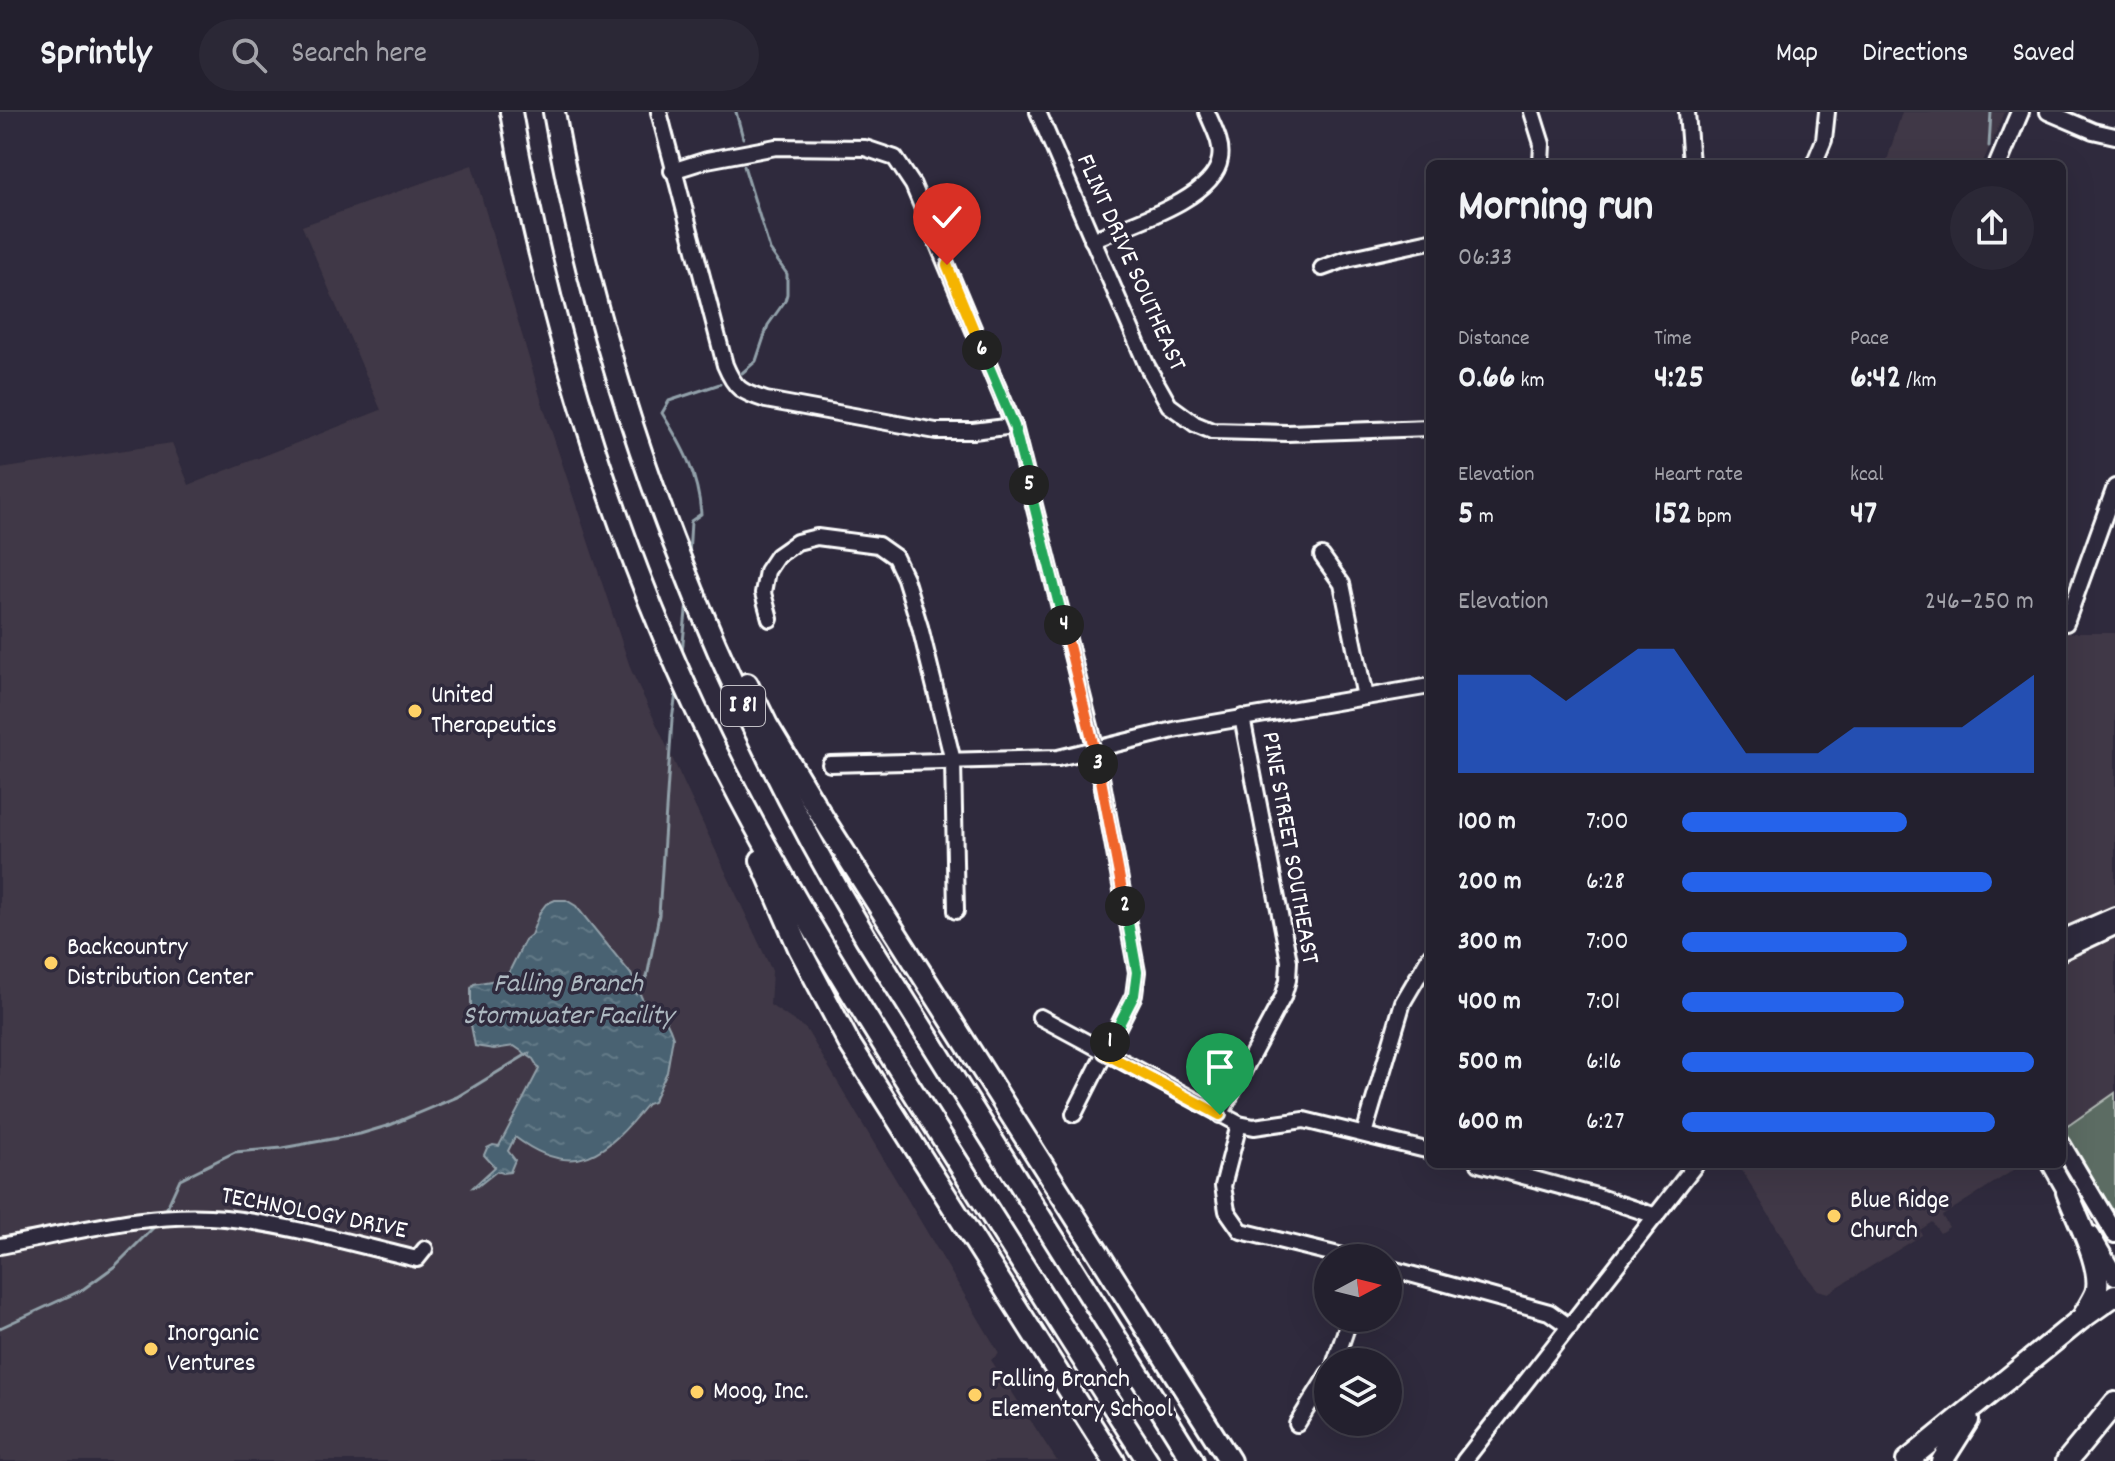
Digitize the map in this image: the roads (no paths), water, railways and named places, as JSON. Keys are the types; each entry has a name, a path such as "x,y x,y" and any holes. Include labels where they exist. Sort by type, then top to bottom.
{"highway":[{"name":"I 81","path":"511,112 555,311 590,433 647,590 724,767 834,967 1148,1461"},
{"name":"I 81","path":"554,112 581,241 615,367 645,461 699,605 747,716 822,862 874,951 1193,1461"},
{"path":"615,367 714,610 767,725 844,853 1230,1461"},
{"path":"724,767 778,903 849,1043 1114,1461"},
{"path":"2067,1192 2095,1260 2098,1280 2096,1293 2081,1319"},
{"path":"1907,1461 2081,1319 2115,1295"},
{"path":"1942,1461 1958,1432 1990,1392"},
{"path":"2079,1461 2115,1403"},
{"path":"1204,1420 1246,1461"},
{"path":"2067,1461 2098,1427"}],"main road":[{"path":"2000,160 2020,112"},
{"path":"2066,1152 2115,1234"},
{"path":"2053,1168 2115,1276"}],"street":[{"path":"659,112 725,365 732,381 744,393 780,403 936,431 1014,426"},
{"name":"FLINT DRIVE SOUTHEAST","path":"1038,112 1147,366 1169,405 1195,424 1212,431 1426,428"},
{"path":"1092,240 1180,201 1208,183 1216,172 1221,144 1207,112"},
{"path":"1532,112 1542,144 1541,160"},
{"path":"1687,112 1691,160"},
{"path":"1816,160 1824,140 1827,112"},
{"path":"2048,112 2093,131 2115,136"},
{"path":"672,171 707,160 776,147 865,148 895,158 913,185 1014,426 1096,750 1137,972 1134,995 1074,1114"},
{"path":"1322,268 1347,259 1426,242"},
{"path":"2066,623 2115,487"},
{"path":"770,619 763,593 767,571 777,556 797,542 817,537 878,545 895,557 920,627 953,761 956,911"},
{"path":"1322,556 1342,584 1365,697"},
{"path":"830,764 1058,758 1178,729 1426,687"},
{"name":"PINE STREET SOUTHEAST","path":"1220,1115 1283,997 1288,980 1289,961 1242,717"},
{"path":"2066,936 2115,915"},
{"path":"2066,950 2115,927"},
{"path":"1364,1134 1403,1002 1426,963"},
{"path":"1040,1017 1239,1124 1254,1127 1304,1120 1426,1150"},
{"path":"1239,1124 1223,1186 1227,1211 1241,1231 1314,1249"},
{"path":"1499,1168 1656,1216"},
{"path":"1464,1461 1693,1168"},
{"name":"TECHNOLOGY DRIVE","path":"0,1246 144,1221 223,1218 296,1230 417,1259 425,1249"},
{"path":"1402,1272 1549,1312 1570,1327"},
{"path":"1297,1424 1314,1397"}],"water":[{"name":"Falling Branch Stormwater Facility","path":"566,900 576,906 631,974 644,1003 663,1014 673,1037 667,1072 653,1102 647,1104 618,1137 603,1148 573,1160 555,1158 536,1151 515,1137 508,1151 515,1160 510,1172 497,1171 473,1187 495,1167 484,1155 487,1148 499,1146 539,1069 533,1059 514,1046 494,1049 475,1046 471,1025 471,988 474,984 502,979 509,972 525,940 531,935 540,912 546,904"}],"waterway":[{"path":"736,112 743,138"},
{"path":"1989,146 1991,112"},
{"path":"742,373 756,361 768,325 787,294 787,274 770,250 744,166"},
{"path":"689,557 691,521 701,514 697,486 677,438 662,413 669,401 720,384"},
{"path":"682,653 687,601"},
{"path":"636,994 647,977 659,915 672,719 677,688"},
{"path":"164,1214 180,1179 235,1152 282,1148 360,1134 390,1125 457,1097 529,1053"},
{"path":"0,1328 82,1290 115,1266 158,1223"}],"place":[{"name":"United Therapeutics","path":"415,711"},
{"name":"Backcountry Distribution Center","path":"51,963"},
{"name":"Blue Ridge Church","path":"1834,1216"},
{"name":"Inorganic Ventures","path":"151,1349"},
{"name":"Moog, Inc.","path":"697,1392"},
{"name":"Falling Branch Elementary School","path":"975,1395"}]}
